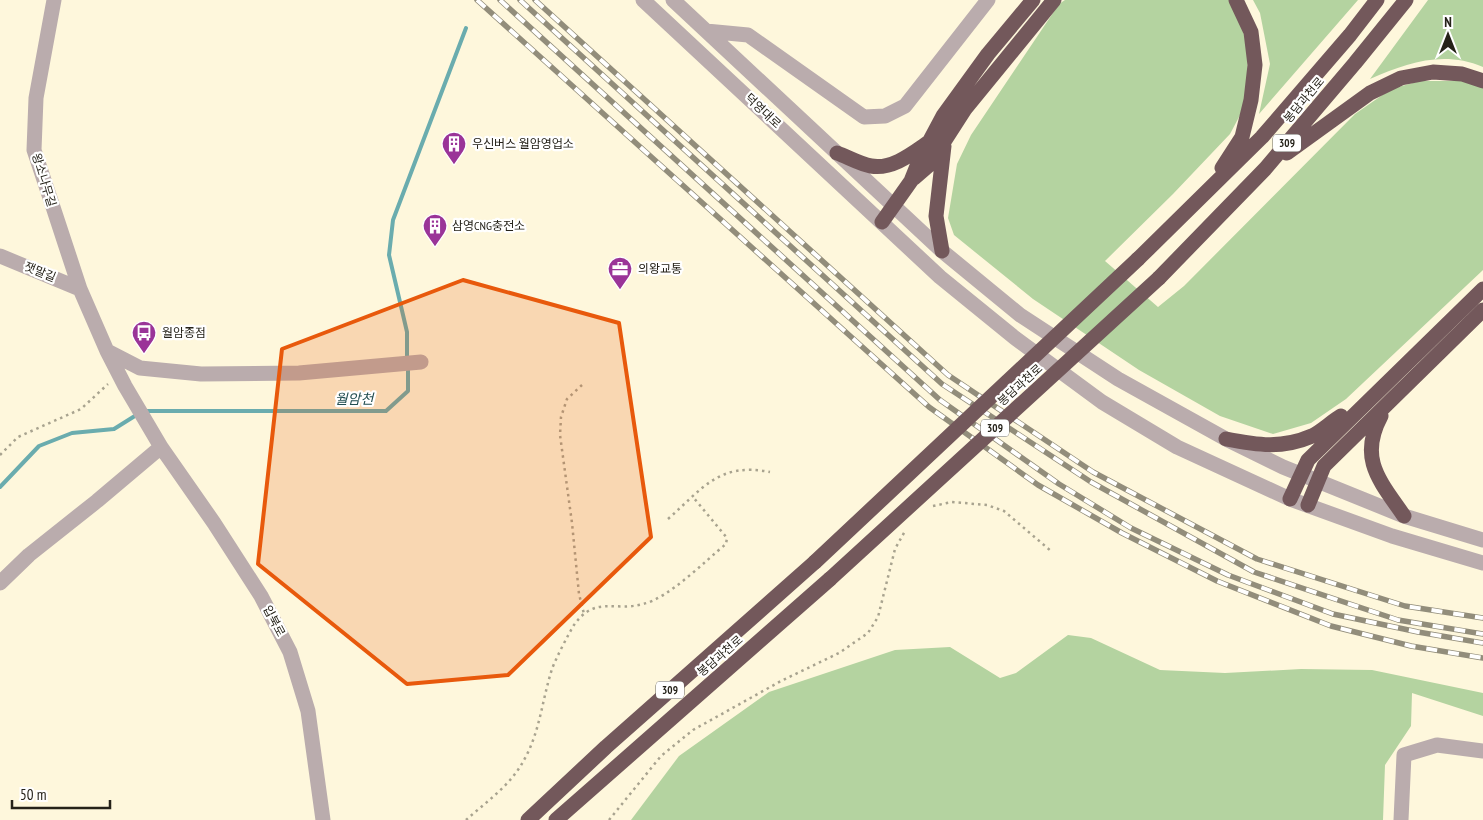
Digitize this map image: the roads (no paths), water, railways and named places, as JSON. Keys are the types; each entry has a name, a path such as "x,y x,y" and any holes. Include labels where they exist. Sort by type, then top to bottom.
{"highway":[{"path":"882,222 911,181 929,165 943,116 988,54 1033,0"},
{"path":"837,153 872,166 885,165 901,160 937,141 1054,0"},
{"path":"1208,190 1242,137 1251,100 1255,65 1251,32 1236,0"},
{"name":"봉담과천로","path":"528,820 606,747 814,562 1138,259 1262,137 1350,35 1377,0"},
{"name":"봉담과천로","path":"556,820 830,579 1160,278 1265,169 1356,63 1406,0"},
{"path":"1265,169 1370,92 1401,78 1433,72 1462,74 1483,81"},
{"path":"937,141 936,216 942,251"},
{"path":"1290,499 1308,460 1483,289"},
{"path":"1308,505 1316,481 1324,466 1483,310"},
{"path":"1388,404 1373,431 1370,451 1375,471 1404,516"},
{"path":"1226,439 1252,444 1283,445 1313,436 1339,418 1359,409"}],"street":[{"name":"왕소나무길","path":"54,0 36,98 34,150 80,289 122,380"},
{"name":"덕영대로","path":"644,0 940,277 1015,338 1102,402 1177,446 1290,499 1392,536 1483,563"},
{"name":"덕영대로","path":"673,0 942,251 1020,315 1118,379 1226,439 1300,475 1404,516 1483,540"},
{"path":"706,31 748,35 864,117 885,116 905,106 988,0"},
{"name":"잿말길","path":"0,256 80,289"},
{"path":"107,351 140,368 201,374 299,372 421,362"},
{"name":"입북로","path":"122,380 152,432 261,596 290,652 308,712 323,820"},
{"path":"0,583 28,554 97,502 162,447"},
{"path":"1401,820 1404,755 1437,745 1483,751"}],"waterway":[{"name":"월암천","path":"407,360 407,332 389,255 393,220 466,28"},
{"name":"월암천","path":"144,411 386,411 408,391 408,367"},
{"name":"월암천","path":"0,487 39,446 72,433 114,429 138,414"}],"railway":[{"path":"477,0 929,407 1038,485 1122,533 1217,581 1331,626 1411,646 1483,658"},
{"path":"500,0 940,400 1059,484 1131,528 1228,575 1333,614 1418,632 1483,643"},
{"path":"520,0 942,384 1091,482 1254,572 1398,620 1483,634"},
{"path":"535,0 948,375 1093,472 1257,559 1405,606 1483,618"}],"place":[{"name":"우신버스 월암영업소","path":"454,165"},
{"name":"삼영CNG충전소","path":"435,247"},
{"name":"의왕교통","path":"620,290"},
{"name":"월암종점","path":"144,354"}]}
